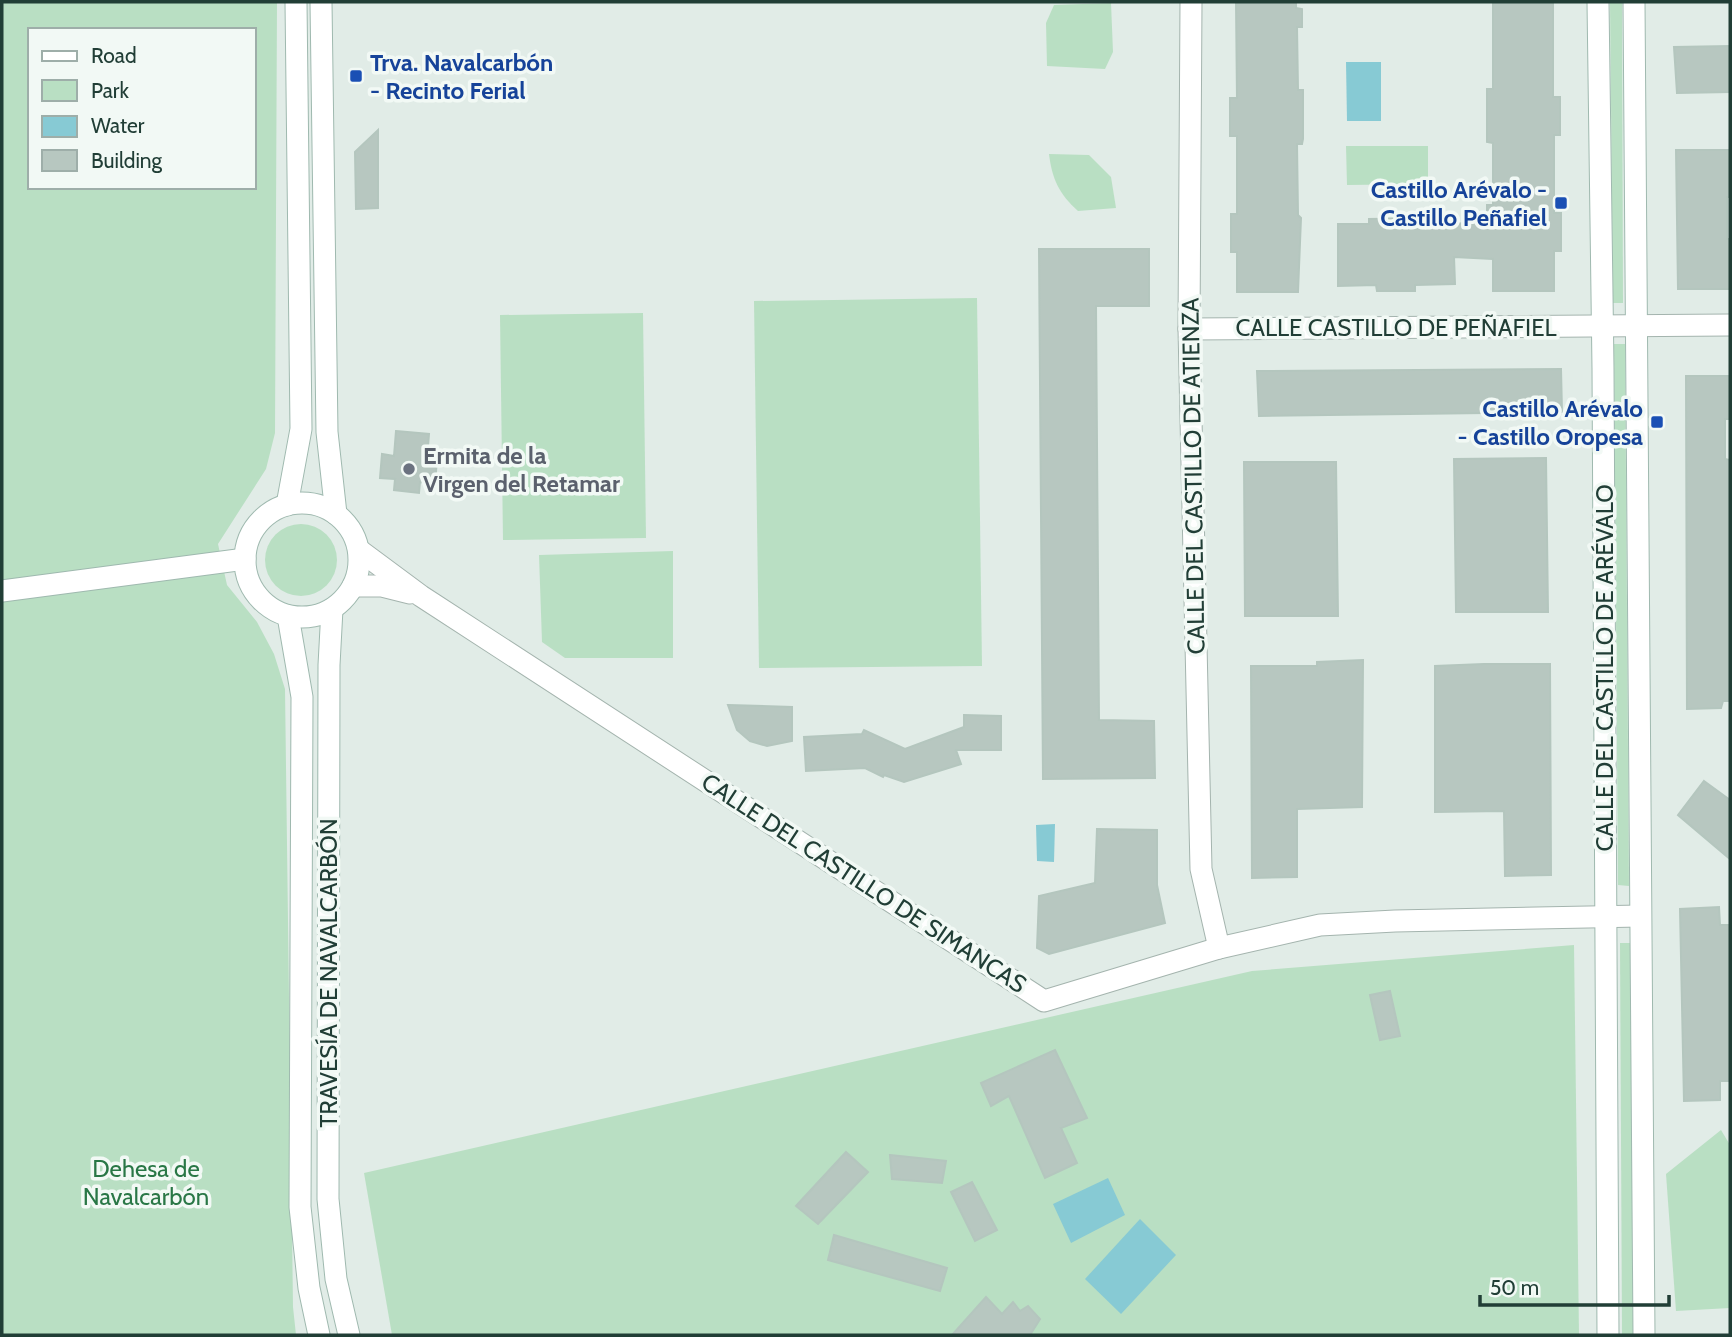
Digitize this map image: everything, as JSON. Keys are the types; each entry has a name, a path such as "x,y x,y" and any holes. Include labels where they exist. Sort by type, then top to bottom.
{"street":[{"path":"287,505 301,429 296,2"},
{"path":"321,2 327,432 336,514"},
{"name":"CALLE DEL CASTILLO DE ATIENZA","path":"1191,2 1189,329 1201,869 1219,948"},
{"name":"CALLE DEL CASTILLO DE ARÉVALO","path":"1598,2 1608,1335"},
{"name":"CALLE DEL CASTILLO DE ARÉVALO","path":"1634,2 1644,1335"},
{"name":"CALLE CASTILLO DE PEÑAFIEL","path":"1189,329 1730,325"},
{"path":"312,504 336,514 346,524 359,550 359,569 353,586 344,599 332,609 303,618 288,616 270,608 256,595 247,577 245,559 248,541 257,524 270,512 287,505 312,504"},
{"name":"CALLE DEL CASTILLO DE SIMANCAS","path":"359,550 421,596 1044,1000 1219,948 1320,925 1395,920 1640,916"},
{"path":"2,591 245,559"},
{"name":"CALLE DEL CASTILLO DE SIMANCAS","path":"353,586 382,586 421,596"},
{"name":"TRAVESÍA DE NAVALCARBÓN","path":"332,609 329,665 328,1199 336,1279 349,1335"},
{"name":"TRAVESÍA DE NAVALCARBÓN","path":"288,616 302,697 300,1207 309,1288 319,1335"}],"green space":[{"name":"Dehesa de Navalcarbón","path":"2,2 277,2 275,433 266,469 218,544 227,585 257,622 274,654 285,689 293,1307 296,1335 2,1335"},
{"path":"1610,2 1622,2 1623,303 1613,303"},
{"path":"1111,3 1113,52 1105,69 1047,66 1046,23 1054,5"},
{"path":"1346,146 1428,146 1428,184 1347,185"},
{"path":"1049,154 1089,155 1111,177 1116,208 1078,211 1058,186"},
{"path":"977,298 982,666 759,668 754,301"},
{"path":"643,313 646,538 503,540 500,315"},
{"path":"1614,344 1625,344 1629,886 1618,885"},
{"path":"301,524 321,530 331,540 337,560 331,580 321,590 301,596 281,590 271,580 265,560 271,540 281,530"},
{"path":"673,551 673,658 565,658 542,642 539,555"},
{"path":"1620,943 1631,943 1633,1335 1622,1335"},
{"path":"1574,945 1579,1335 392,1335 364,1173 1252,971"},
{"path":"1721,1130 1730,1145 1730,1308 1676,1311 1666,1174"}],"water":[{"path":"1346,62 1381,62 1381,121 1347,121"},
{"path":"1055,824 1054,862 1037,861 1036,825"},
{"path":"1108,1178 1125,1215 1071,1243 1053,1204"},
{"path":"1140,1219 1176,1255 1121,1314 1085,1279"}],"building":[{"path":"1236,2 1296,2 1296,8 1302,9 1302,27 1297,27 1298,90 1303,90 1303,139 1302,144 1297,144 1298,215 1301,218 1298,292 1237,292 1237,252 1231,252 1231,214 1237,214 1237,136 1230,136 1230,98 1237,98"},
{"path":"1493,2 1553,2 1553,97 1560,97 1560,135 1554,135 1554,213 1561,213 1561,251 1554,251 1554,291 1493,291 1493,259 1454,257 1455,284 1415,285 1415,291 1377,291 1376,285 1338,286 1338,224 1369,224 1369,219 1423,218 1423,224 1487,223 1487,205 1493,205 1493,143 1487,142 1487,89 1493,89"},
{"path":"1730,46 1730,92 1677,93 1674,47"},
{"path":"378,130 378,208 356,209 355,152"},
{"path":"1676,150 1730,150 1727,239 1730,239 1730,289 1678,289"},
{"path":"1039,249 1149,249 1149,306 1096,306 1099,720 1154,721 1155,778 1043,779"},
{"path":"1561,369 1562,412 1259,416 1257,371"},
{"path":"1686,376 1730,376 1730,419 1725,419 1725,459 1730,460 1730,701 1723,701 1721,708 1687,709"},
{"name":"Ermita de la Virgen del Retamar","path":"396,431 429,434 427,459 437,460 435,483 420,482 419,493 394,490 395,479 380,478 382,454 394,456"},
{"path":"1546,458 1548,612 1456,612 1454,459"},
{"path":"1244,462 1336,462 1338,616 1245,616"},
{"path":"1363,660 1362,807 1297,809 1297,877 1252,878 1251,666 1317,666 1317,662"},
{"path":"1550,664 1551,875 1505,876 1504,811 1435,812 1435,666"},
{"path":"728,705 792,707 792,741 767,746 750,741 737,730"},
{"path":"964,715 1001,716 1001,750 956,750 961,764 904,782 884,775 883,777 865,768 806,771 804,737 862,734 864,730 905,749 964,727"},
{"path":"1704,781 1730,800 1730,859 1678,815"},
{"path":"1097,829 1157,830 1157,885 1165,923 1049,954 1037,948 1039,896 1095,883"},
{"path":"1719,907 1720,925 1730,925 1730,1081 1720,1081 1720,1100 1684,1101 1680,909"},
{"path":"1390,991 1400,1036 1380,1040 1370,995"},
{"path":"1055,1050 1087,1118 1061,1128 1077,1163 1045,1178 1009,1096 991,1106 981,1083"},
{"path":"846,1152 868,1172 818,1224 796,1206"},
{"path":"890,1155 946,1161 942,1183 892,1179"},
{"path":"972,1182 997,1230 975,1241 951,1192"},
{"path":"834,1235 947,1268 940,1291 828,1260"},
{"path":"986,1297 1002,1314 1013,1302 1020,1311 1028,1306 1040,1319 1030,1335 952,1335"}],"place":[{"name":"Trva. Navalcarbón - Recinto Ferial","path":"356,76"},
{"name":"Castillo Arévalo - Castillo Peñafiel","path":"1561,203"},
{"name":"Castillo Arévalo - Castillo Oropesa","path":"1657,422"},
{"name":"Ermita de la Virgen del Retamar","path":"409,469"}]}
